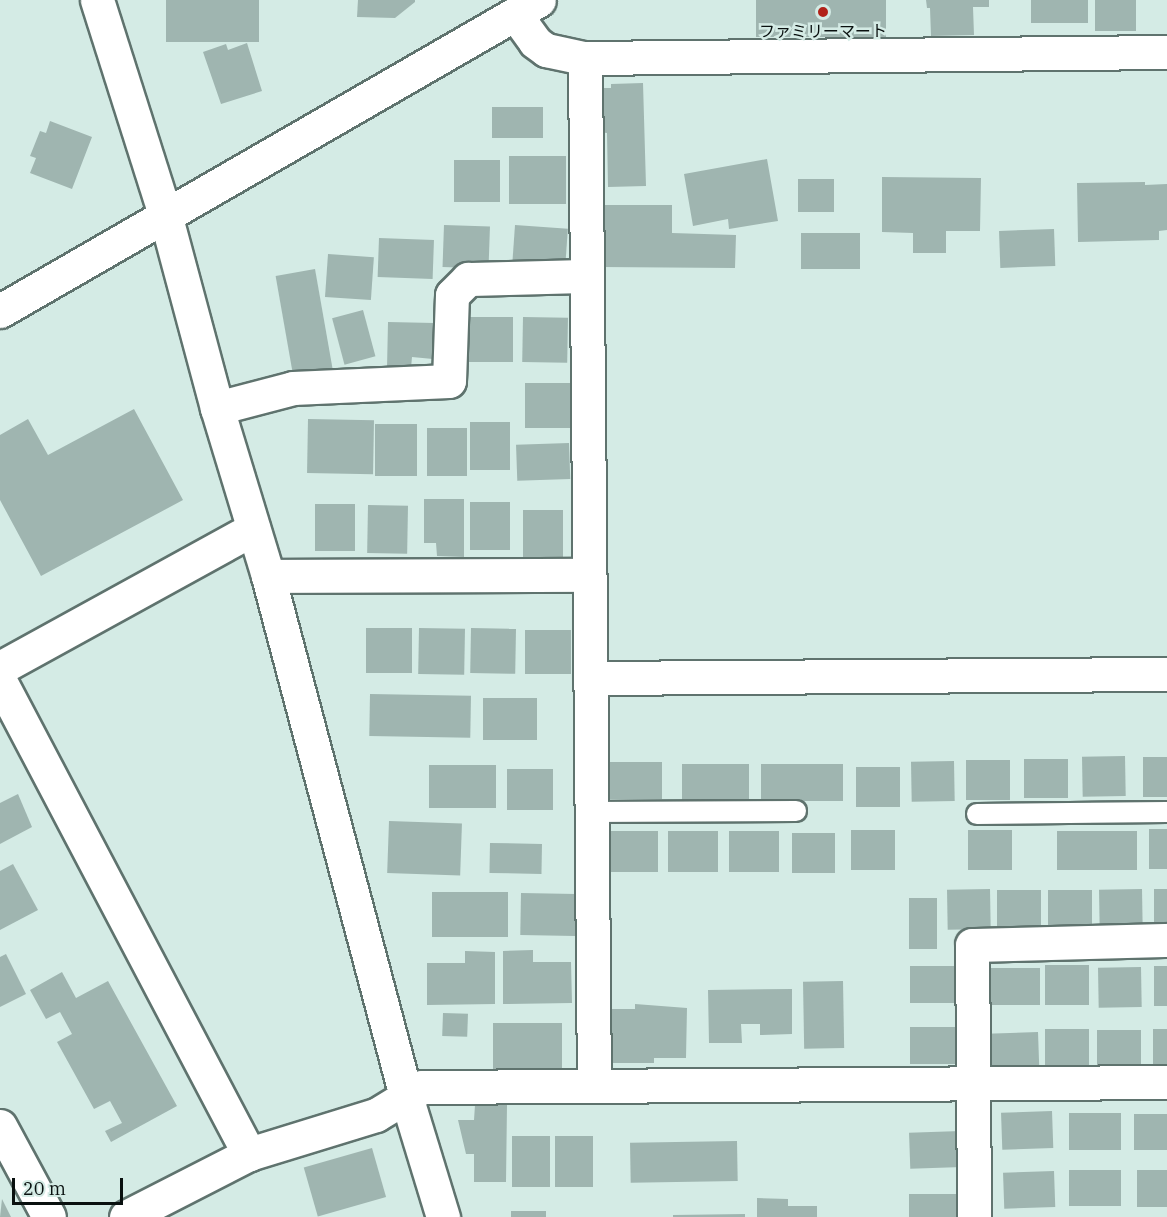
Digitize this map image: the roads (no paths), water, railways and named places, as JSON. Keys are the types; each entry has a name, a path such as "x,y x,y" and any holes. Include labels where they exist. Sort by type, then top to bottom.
{"street":[{"path":"97,0 165,214 217,408 268,576 406,1096 443,1217"},
{"path":"0,311 527,7 535,42 546,50 585,58 1167,52"},
{"path":"585,58 594,1085"},
{"path":"217,408 293,388 449,381 452,295 468,279 586,276"},
{"path":"0,668 253,529"},
{"path":"268,576 589,575"},
{"path":"590,678 1167,674"},
{"path":"0,681 249,1154"},
{"path":"974,1217 972,945 1167,940"},
{"path":"126,1217 249,1154 376,1115 422,1087 1167,1082"},
{"path":"0,1126 49,1217"}],"lane":[{"path":"591,812 796,811"},
{"path":"977,814 1167,812"}],"place":[{"name":"ファミリーマート","path":"823,12"}]}
